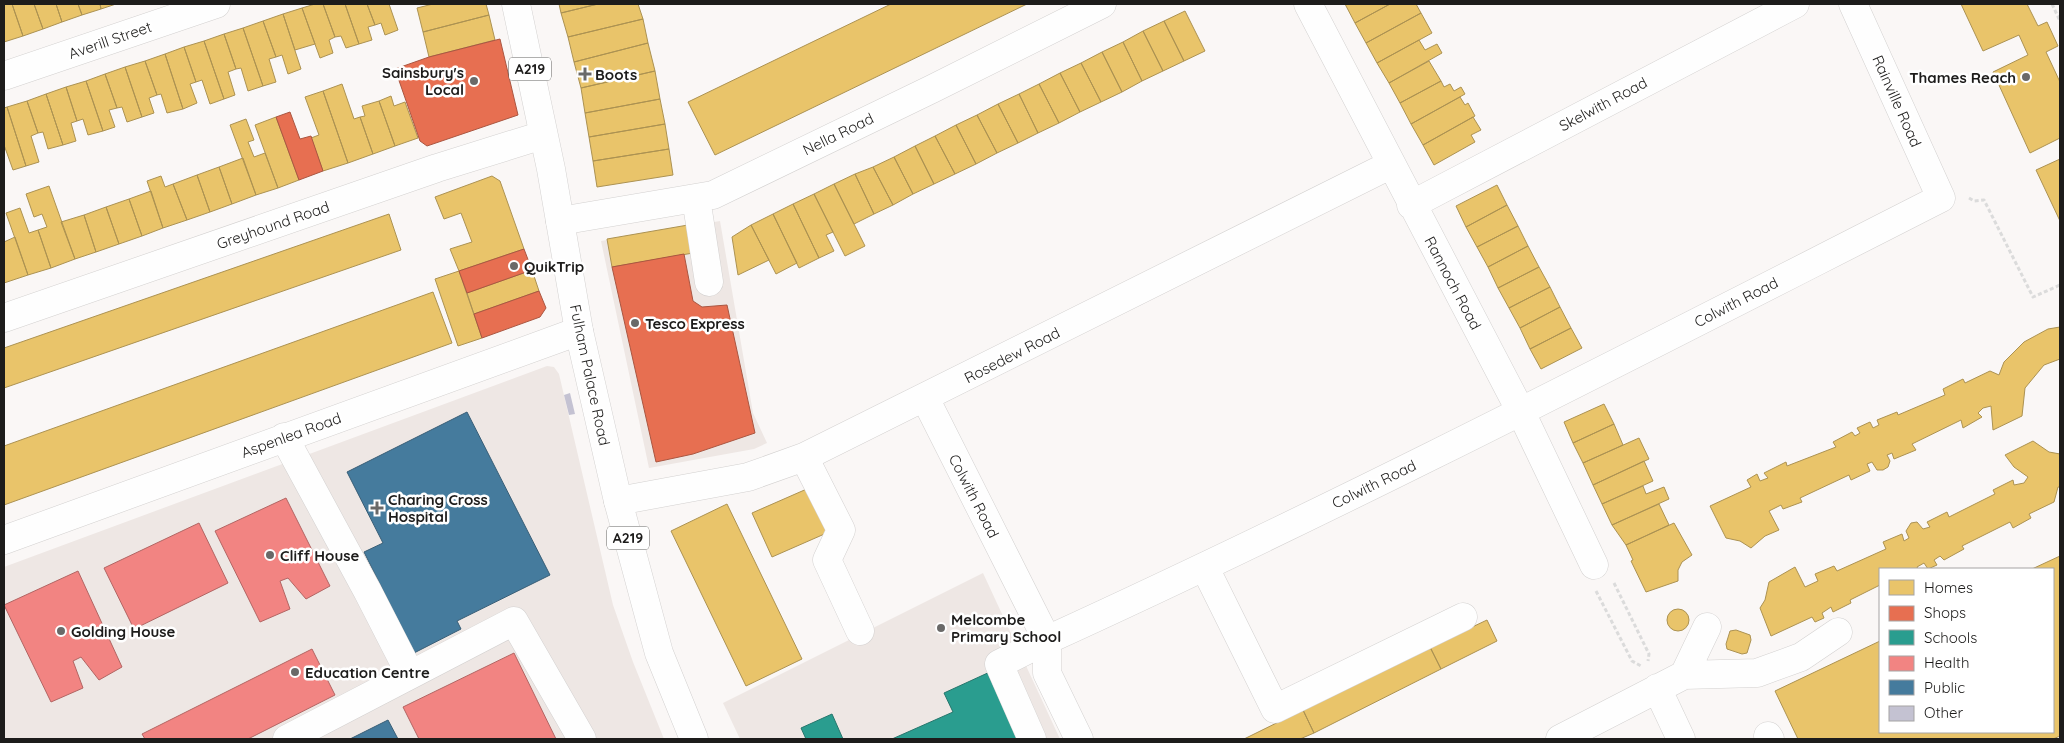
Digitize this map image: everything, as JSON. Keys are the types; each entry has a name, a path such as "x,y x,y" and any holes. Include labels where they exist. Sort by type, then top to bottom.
{"street":[{"name":"Averill Street","path":"4,76 216,4"},
{"name":"Fulham Palace Road","path":"516,4 543,135 552,169 579,331 618,502 659,654 694,739"},
{"name":"Nella Road","path":"560,222 713,195 1102,4"},
{"name":"Rannoch Road","path":"1308,4 1390,165 1521,412 1594,566"},
{"name":"Skelwith Road","path":"1411,205 1795,4"},
{"name":"Rainville Road","path":"1853,4 1951,196"},
{"name":"Greyhound Road","path":"4,318 437,168 543,135"},
{"name":"Rosedew Road","path":"618,502 748,477 804,457 1390,165"},
{"name":"Colwith Road","path":"925,398 1047,640 1205,568 1951,196"},
{"path":"696,198 709,282"},
{"name":"Aspenlea Road","path":"4,540 579,331"},
{"path":"284,438 368,592 410,674"},
{"path":"804,457 841,530 827,560 860,631"},
{"path":"1205,568 1274,708 1463,617"},
{"path":"287,739 514,620 582,739"},
{"path":"1684,675 1707,627"},
{"path":"1560,739 1684,675 1757,673 1801,657 1838,632"},
{"path":"1032,739 999,664 1047,640 1047,673 1079,739"},
{"path":"1657,688 1681,739"}],"path":[{"path":"2052,4 2060,20"},
{"path":"1951,196 1974,201 1984,200 2033,297 2060,285"},
{"path":"1594,566 1607,568 1649,654 1647,670 1632,662 1589,577 1594,566"}],"shaded area":[{"path":"720,221 753,413 767,443 754,449 649,468 601,241"},
{"name":"Charing Cross Hospital","path":"547,366 554,367 559,374 613,605 633,662 664,739 4,739 4,567"},
{"name":"Melcombe Primary School","path":"983,573 1060,739 740,739 723,703"}],"building: Homes":[{"path":"4,4 12,4 23,36 4,42"},
{"path":"12,4 34,4 43,29 23,36"},
{"path":"34,4 56,4 62,22 43,29"},
{"path":"56,4 78,4 82,15 62,22"},
{"path":"78,4 100,4 101,9 82,15"},
{"path":"100,4 116,4 101,9"},
{"path":"323,4 335,37 329,40 333,53 320,58 302,8"},
{"path":"323,4 345,4 359,44 346,48 341,36 335,37"},
{"path":"345,4 367,4 375,25 368,27 372,40 359,44"},
{"path":"367,4 389,4 398,30 385,35 381,23 375,25"},
{"path":"433,4 486,4 489,15 423,32 417,8"},
{"path":"559,4 598,4 561,13"},
{"path":"598,4 638,4 643,19 568,37 561,13"},
{"path":"891,4 1027,4 715,155 688,102"},
{"path":"1345,4 1390,4 1355,23"},
{"path":"1390,4 1416,4 1421,13 1366,43 1355,23"},
{"name":"Thames Reach","path":"1961,4 2027,4 2038,26 2047,22 2058,46 2046,52 2060,82 2060,138 2030,153 1993,72 2028,55 2019,35 1983,51"},
{"path":"302,8 315,44 295,50 283,14"},
{"path":"1185,11 1205,51 1184,61 1164,21"},
{"path":"1421,13 1432,33 1377,63 1366,43"},
{"path":"283,14 301,69 288,74 282,55 276,57 263,21"},
{"path":"489,15 495,40 429,57 423,32"},
{"path":"643,19 648,43 574,62 568,37"},
{"path":"263,21 276,57 269,59 276,82 263,86 243,28"},
{"path":"1164,21 1184,61 1163,71 1143,31"},
{"path":"243,28 263,86 248,91 241,68 236,69 224,34"},
{"path":"1143,31 1163,71 1142,81 1123,42"},
{"path":"224,34 236,69 228,72 235,95 224,99 204,41"},
{"path":"1419,40 1425,50 1437,44 1442,53 1389,83 1377,63"},
{"path":"204,41 224,99 210,104 202,80 196,82 184,47"},
{"path":"1123,42 1142,81 1122,92 1102,52"},
{"path":"648,43 655,71 581,88 574,62"},
{"path":"184,47 196,82 190,84 197,103 183,109 165,54"},
{"path":"1102,52 1122,92 1101,102 1081,63"},
{"path":"165,54 183,109 167,113 161,94 157,95 145,61"},
{"path":"145,61 157,95 149,98 154,113 142,117 125,67"},
{"path":"1429,61 1441,81 1400,103 1389,83"},
{"path":"1081,63 1101,102 1080,112 1060,73"},
{"path":"125,67 142,117 127,122 122,107 117,108 105,74"},
{"path":"655,71 660,99 585,113 581,88"},
{"path":"1060,73 1080,112 1059,123 1039,84"},
{"path":"105,74 117,108 109,110 115,127 103,131 86,81"},
{"path":"86,81 103,131 88,135 83,119 77,121 66,87"},
{"path":"1441,81 1444,87 1450,84 1454,91 1461,87 1465,94 1411,124 1400,103"},
{"path":"342,84 354,119 360,117 373,154 348,163 323,91"},
{"path":"1039,84 1059,123 1038,133 1019,94"},
{"path":"66,87 77,121 71,123 76,141 63,145 46,94"},
{"path":"323,91 348,163 323,171 311,138 319,135 305,97"},
{"path":"46,94 63,145 48,149 43,132 38,133 27,101"},
{"path":"1019,94 1038,133 1018,143 998,104"},
{"path":"391,96 394,106 405,102 418,138 395,146 379,101"},
{"path":"1460,97 1465,105 1468,103 1475,116 1423,145 1411,124"},
{"path":"660,99 665,124 589,137 585,113"},
{"path":"27,101 38,133 31,136 39,162 26,166 7,107"},
{"path":"379,101 395,146 373,154 360,117 365,116 362,106"},
{"path":"998,104 1018,143 997,153 977,115"},
{"path":"7,107 26,166 13,170 4,145 4,108"},
{"path":"977,115 997,153 976,164 956,125"},
{"path":"276,117 299,180 278,188 255,125"},
{"path":"1473,117 1481,130 1471,135 1475,142 1434,165 1423,145"},
{"path":"246,119 254,140 248,142 254,157 265,153 278,188 256,195 230,125"},
{"path":"665,124 669,149 593,161 589,137"},
{"path":"956,125 976,164 955,174 935,136"},
{"path":"935,136 955,174 934,184 915,146"},
{"path":"915,146 934,184 913,194 894,157"},
{"path":"669,149 673,175 597,187 593,161"},
{"path":"894,157 913,194 893,205 873,167"},
{"path":"243,158 256,195 232,204 219,167"},
{"path":"2060,159 2060,221 2036,170"},
{"path":"219,167 232,204 210,212 197,175"},
{"path":"873,167 893,205 874,214 855,174"},
{"path":"855,174 874,214 854,224 834,184"},
{"path":"197,175 210,212 187,220 173,184"},
{"path":"161,176 165,187 173,184 187,220 163,228 147,181"},
{"path":"492,176 500,181 524,249 459,271 450,249 472,242 461,213 444,219 435,197"},
{"path":"834,184 865,246 845,256 814,194"},
{"path":"1497,185 1507,205 1466,227 1456,206"},
{"path":"49,186 75,259 51,268 38,230 47,227 42,214 34,217 26,194"},
{"path":"151,191 163,228 142,236 129,199"},
{"path":"814,194 833,232 826,235 834,251 819,258 793,204"},
{"path":"129,199 142,236 119,244 106,207"},
{"path":"793,204 819,258 799,268 773,214"},
{"path":"1507,205 1518,226 1477,247 1466,227"},
{"path":"106,207 119,244 96,252 84,215"},
{"path":"20,208 29,233 38,230 51,268 28,275 6,213"},
{"path":"389,214 401,250 4,388 4,348"},
{"path":"773,214 797,263 776,274 751,225"},
{"path":"84,215 96,252 75,259 61,222"},
{"path":"688,225 693,253 612,267 607,239"},
{"path":"751,225 769,260 738,275 732,237"},
{"path":"1518,226 1528,246 1488,267 1477,247"},
{"path":"15,237 28,275 4,283 4,242"},
{"path":"1528,246 1539,267 1498,288 1488,267"},
{"path":"1539,267 1550,287 1509,308 1498,288"},
{"path":"532,270 539,291 474,314 467,293"},
{"path":"459,271 482,338 458,346 435,279"},
{"path":"1550,287 1560,307 1520,328 1509,308"},
{"path":"433,292 452,343 4,505 4,446"},
{"path":"1560,307 1571,328 1530,349 1520,328"},
{"path":"2060,327 2060,359 2044,365 2025,388 2022,416 1993,430 1991,406 1983,408 1978,413 1982,417 1963,428 1961,420 1912,444 1916,450 1894,459 1892,453 1887,455 1890,461 1888,467 1883,470 1877,470 1872,462 1867,464 1870,471 1851,480 1849,475 1800,498 1802,502 1783,509 1781,505 1769,511 1779,530 1765,536 1751,548 1740,541 1726,538 1710,506 1751,487 1747,480 1757,474 1760,481 1768,478 1764,473 1786,462 1787,466 1836,447 1833,442 1852,432 1855,436 1860,433 1857,428 1870,422 1873,428 1879,425 1877,420 1897,412 1898,415 1945,395 1943,389 1963,379 1965,383 1990,371 1999,375 2004,362 2024,342 2048,329"},
{"path":"1571,328 1582,348 1541,369 1530,349"},
{"path":"1604,404 1614,424 1573,443 1564,422"},
{"path":"1614,424 1623,445 1583,463 1573,443"},
{"path":"1639,438 1649,459 1593,485 1583,463"},
{"path":"2033,441 2049,452 2060,454 2060,487 2058,487 2054,502 2029,514 2031,518 2013,528 2010,522 1962,546 1964,549 1944,560 1940,556 1934,560 1937,565 1930,568 1927,568 1924,563 1918,568 1879,568 1879,586 1850,600 1851,603 1833,612 1831,607 1822,613 1824,618 1815,622 1812,617 1771,636 1760,608 1765,600 1769,582 1795,567 1805,587 1818,581 1815,574 1834,566 1837,571 1886,549 1883,542 1902,534 1904,541 1909,538 1906,531 1911,523 1917,522 1923,529 1930,527 1927,522 1947,512 1949,517 1995,494 1993,490 2013,480 2014,485 2024,483 2028,477 2014,467 2005,455"},
{"path":"1644,461 1653,481 1602,504 1593,485"},
{"path":"1643,486 1646,494 1664,487 1669,499 1612,525 1602,504"},
{"path":"809,488 829,532 772,557 752,513"},
{"path":"727,504 802,659 746,686 671,531"},
{"path":"1659,504 1669,525 1626,545 1612,525"},
{"path":"1674,523 1692,555 1682,562 1678,570 1678,581 1646,592 1631,561 1633,560 1626,545"},
{"path":"2060,556 2060,736 2053,739 1798,739 1775,691 1879,641 1879,733 2054,733 2054,568 2034,568"},
{"path":"1678,609 1686,612 1689,620 1686,628 1678,631 1670,628 1667,620 1670,612"},
{"path":"1487,620 1497,641 1441,669 1430,647"},
{"path":"1736,630 1750,635 1751,640 1747,653 1742,654 1727,649 1726,644 1730,631"},
{"path":"1430,647 1441,669 1314,733 1303,710"},
{"path":"1303,710 1314,733 1300,739 1244,739"}],"building: Shops":[{"path":"500,39 518,115 427,146 420,141 395,69 429,57"},
{"path":"290,112 300,139 311,136 323,171 299,180 276,117"},
{"path":"524,249 532,270 467,293 459,271"},
{"path":"684,254 693,301 702,307 727,305 755,433 693,454 656,462 612,267"},
{"path":"539,291 546,308 540,317 482,338 474,314"}],"building: Schools":[{"path":"992,671 1023,739 892,739 953,712 944,693"},
{"path":"832,714 843,739 806,739 801,728"}],"building: Health":[{"name":"Cliff House","path":"286,498 330,586 306,599 288,578 280,581 290,609 260,622 215,531"},
{"path":"199,523 228,583 134,629 104,568"},
{"name":"Golding House","path":"78,571 122,667 99,680 81,657 73,661 83,688 51,702 4,605"},
{"name":"Education Centre","path":"312,649 335,695 248,739 145,739 142,734"},
{"path":"514,653 556,739 419,739 403,707"}],"building: Public":[{"path":"467,412 550,575 457,621 461,629 414,653 364,552 383,543 347,472"},
{"path":"388,720 398,739 350,739"}],"building: Other":[{"path":"570,393 575,414 569,415 564,395"}],"place":[{"name":"Boots","path":"585,74"},
{"name":"Thames Reach","path":"2026,77"},
{"name":"Sainsbury's Local","path":"474,81"},
{"name":"QuikTrip","path":"514,266"},
{"name":"Tesco Express","path":"635,323"},
{"name":"Charing Cross Hospital","path":"377,508"},
{"name":"Cliff House","path":"270,555"},
{"name":"Melcombe Primary School","path":"941,628"},
{"name":"Golding House","path":"61,631"},
{"name":"Education Centre","path":"295,672"}]}
